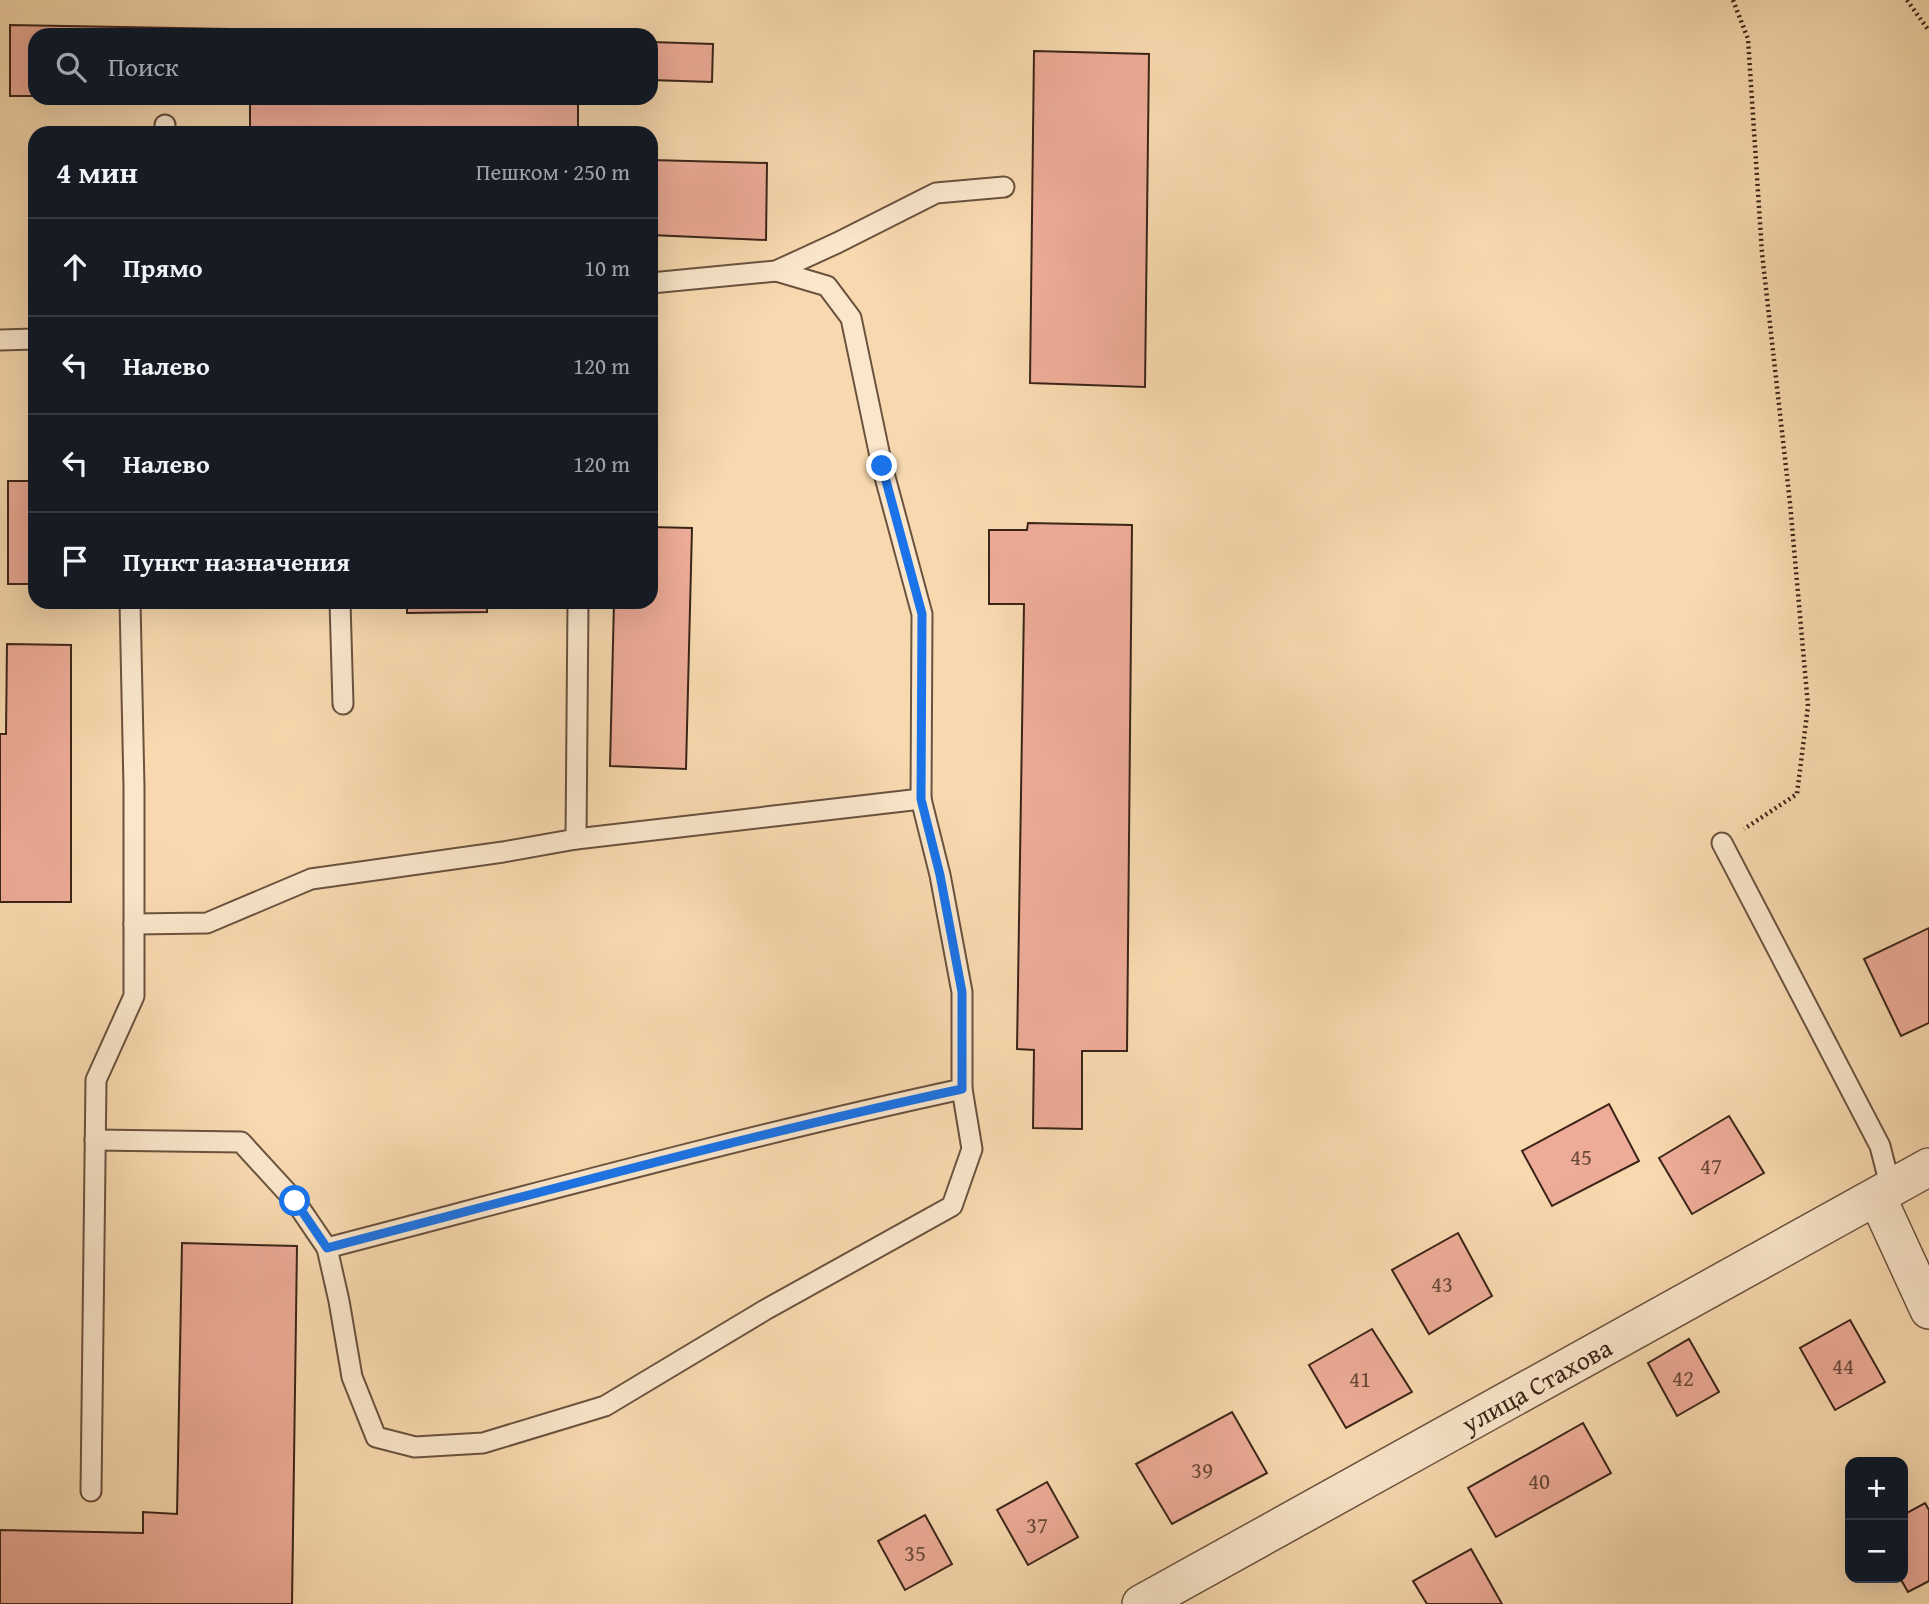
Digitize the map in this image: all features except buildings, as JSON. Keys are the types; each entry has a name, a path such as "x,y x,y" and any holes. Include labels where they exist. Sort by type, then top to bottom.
{"street":[{"name":"улица Стахова","path":"1141,1604 1929,1167"},
{"path":"1884,1193 1929,1310"}],"lane":[{"path":"658,282 776,271 936,193 1004,187"},
{"path":"95,1140 241,1142 295,1201 327,1248 352,1377 376,1437 415,1447 483,1443 605,1406 765,1310 952,1206 972,1149 962,1089 962,992 940,875 921,799 922,614 882,466 850,318 827,286 776,271"},
{"path":"0,340 28,339"},
{"path":"91,1491 96,1080 134,996 130,609"},
{"path":"340,609 343,704"},
{"path":"576,839 578,609"},
{"path":"134,924 207,923 311,879 576,839 921,799"},
{"path":"1722,844 1880,1146 1884,1193"},
{"path":"327,1248 678,1156 962,1089"}],"path":[{"path":"1722,844 1797,794 1808,706 1790,503 1762,253 1748,39 1733,0"},
{"path":"1907,0 1929,30"}],"route":[{"path":"295,1201 327,1248 678,1156 962,1089 962,992 940,875 921,799 922,614 882,466"}]}
